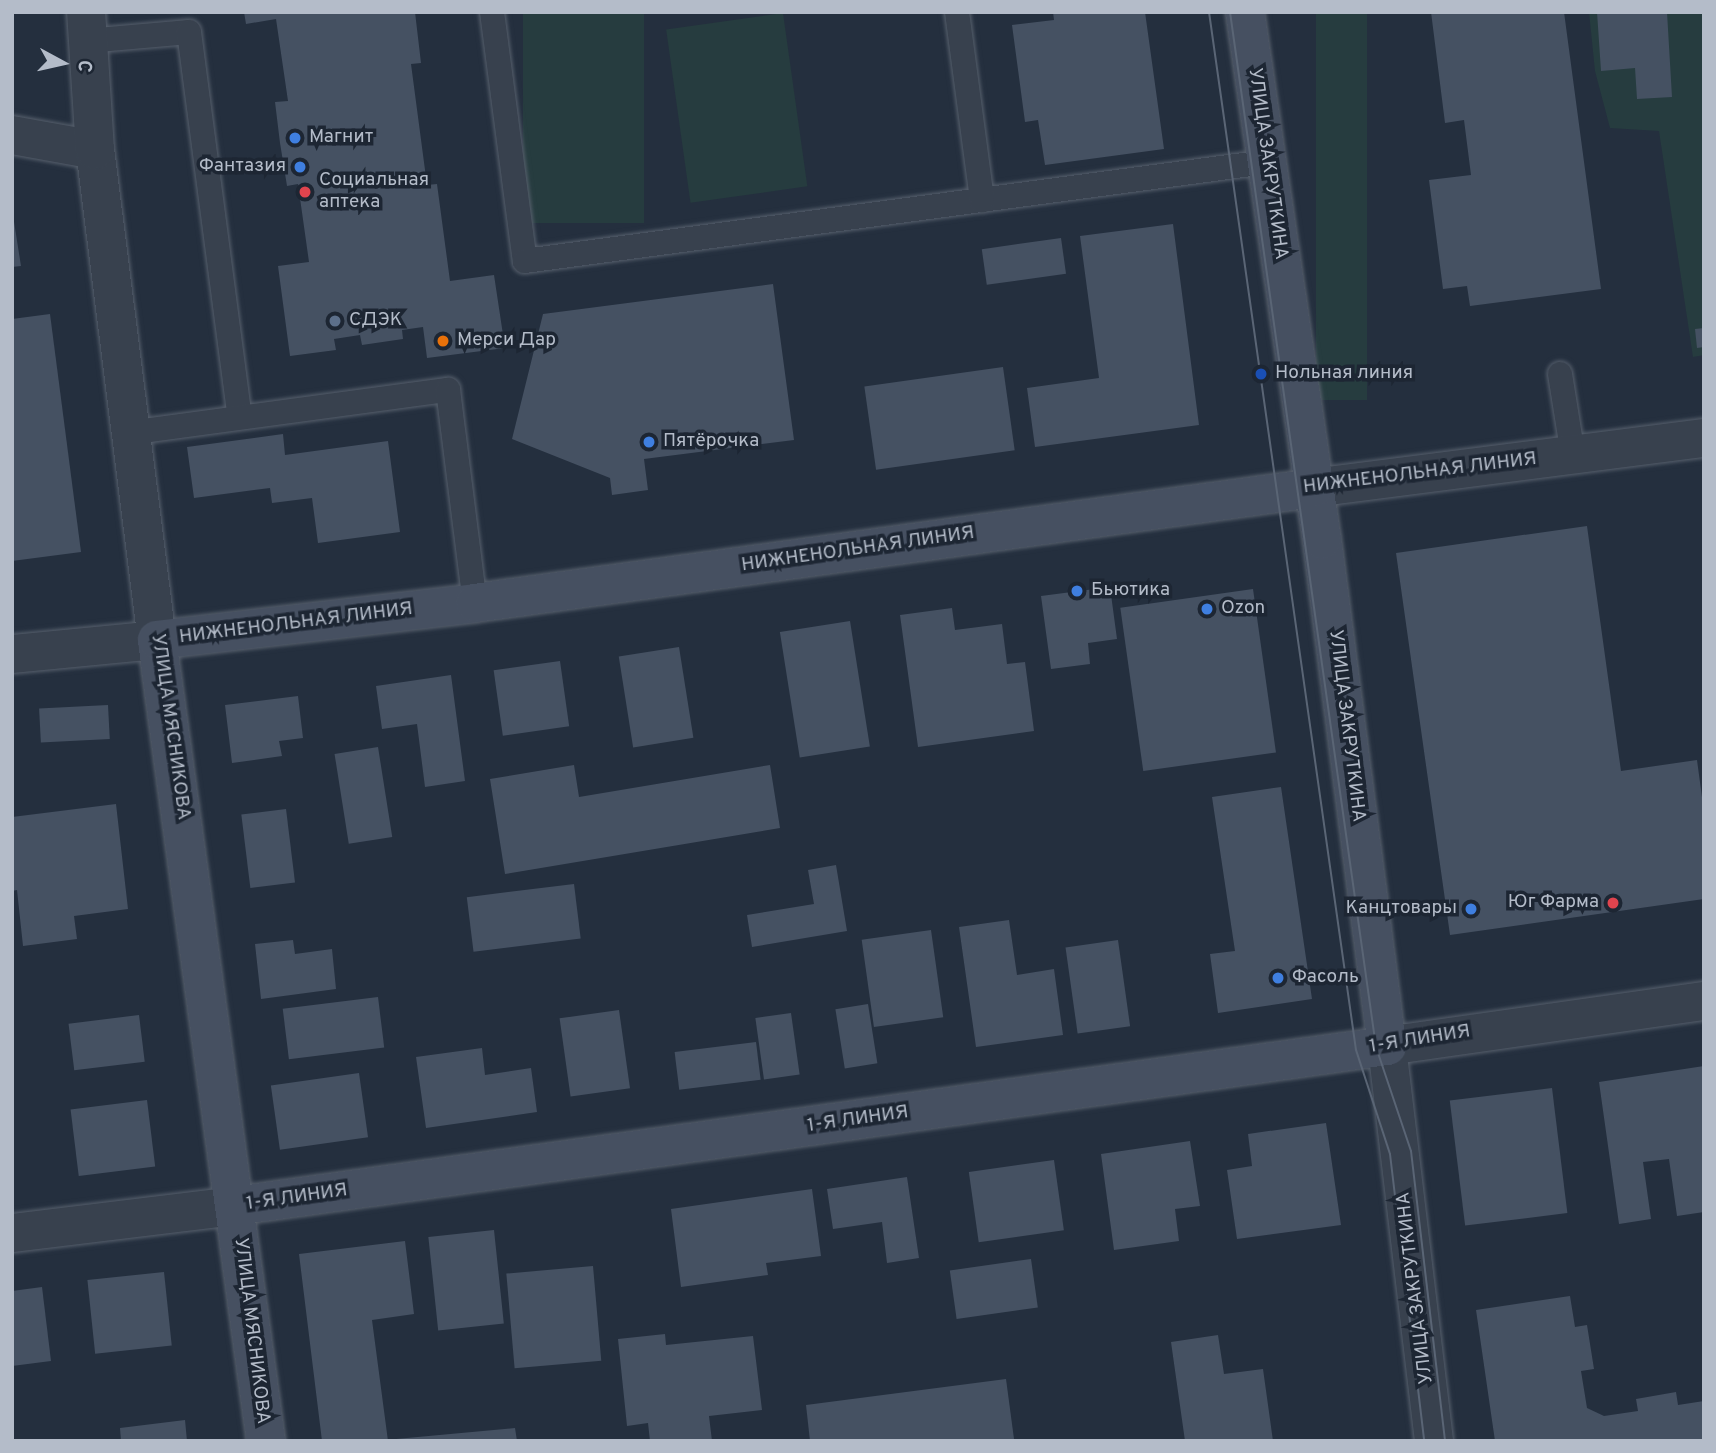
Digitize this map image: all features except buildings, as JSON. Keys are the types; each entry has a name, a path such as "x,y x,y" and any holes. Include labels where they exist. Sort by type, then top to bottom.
{"main road":[{"name":"УЛИЦА ЗАКРУТКИНА","path":"1245,12 1313,488 1387,1046"},
{"name":"НИЖНЕНОЛЬНАЯ ЛИНИЯ","path":"157,640 475,603 1313,488"},
{"name":"УЛИЦА МЯСНИКОВА","path":"157,640 266,1441"},
{"name":"1-Я ЛИНИЯ","path":"235,1206 1387,1046"}],"street":[{"name":"УЛИЦА МЯСНИКОВА","path":"87,27 95,150 128,433 157,640"},
{"path":"12,135 95,150"},
{"name":"НИЖНЕНОЛЬНАЯ ЛИНИЯ","path":"1313,488 1704,438"},
{"name":"НИЖНЕНОЛЬНАЯ ЛИНИЯ","path":"12,654 157,640"},
{"name":"1-Я ЛИНИЯ","path":"1387,1046 1704,1001"},
{"name":"УЛИЦА ЗАКРУТКИНА","path":"1387,1046 1434,1441"},
{"name":"1-Я ЛИНИЯ","path":"12,1233 235,1206"}],"lane":[{"path":"492,12 525,261 1266,162"},
{"path":"957,12 982,200"},
{"path":"87,27 189,32 240,417"},
{"path":"1560,374 1573,455"},
{"path":"128,433 448,390 475,603"}],"green space":[{"path":"523,12 644,12 644,223 523,223"},
{"path":"1316,12 1367,12 1367,400 1316,400"},
{"path":"1589,12 1704,12 1704,355 1693,357 1659,131 1610,128 1595,71"},
{"path":"783,13 807,186 691,203 666,29"}],"tram line":[{"path":"1209,12 1356,1050 1390,1154 1424,1441"},
{"path":"1230,12 1376,1047 1411,1151 1445,1441"}],"place":[{"name":"Магнит","path":"295,138"},
{"name":"Фантазия","path":"300,167"},
{"name":"Социальная аптека","path":"305,192"},
{"name":"СДЭК","path":"335,321"},
{"name":"Мерси Дар","path":"443,341"},
{"name":"Нольная линия","path":"1261,374"},
{"name":"Пятёрочка","path":"649,442"},
{"name":"Бьютика","path":"1077,591"},
{"name":"Ozon","path":"1207,609"},
{"name":"Юг Фарма","path":"1613,903"},
{"name":"Канцтовары","path":"1471,909"},
{"name":"Фасоль","path":"1278,978"}]}
